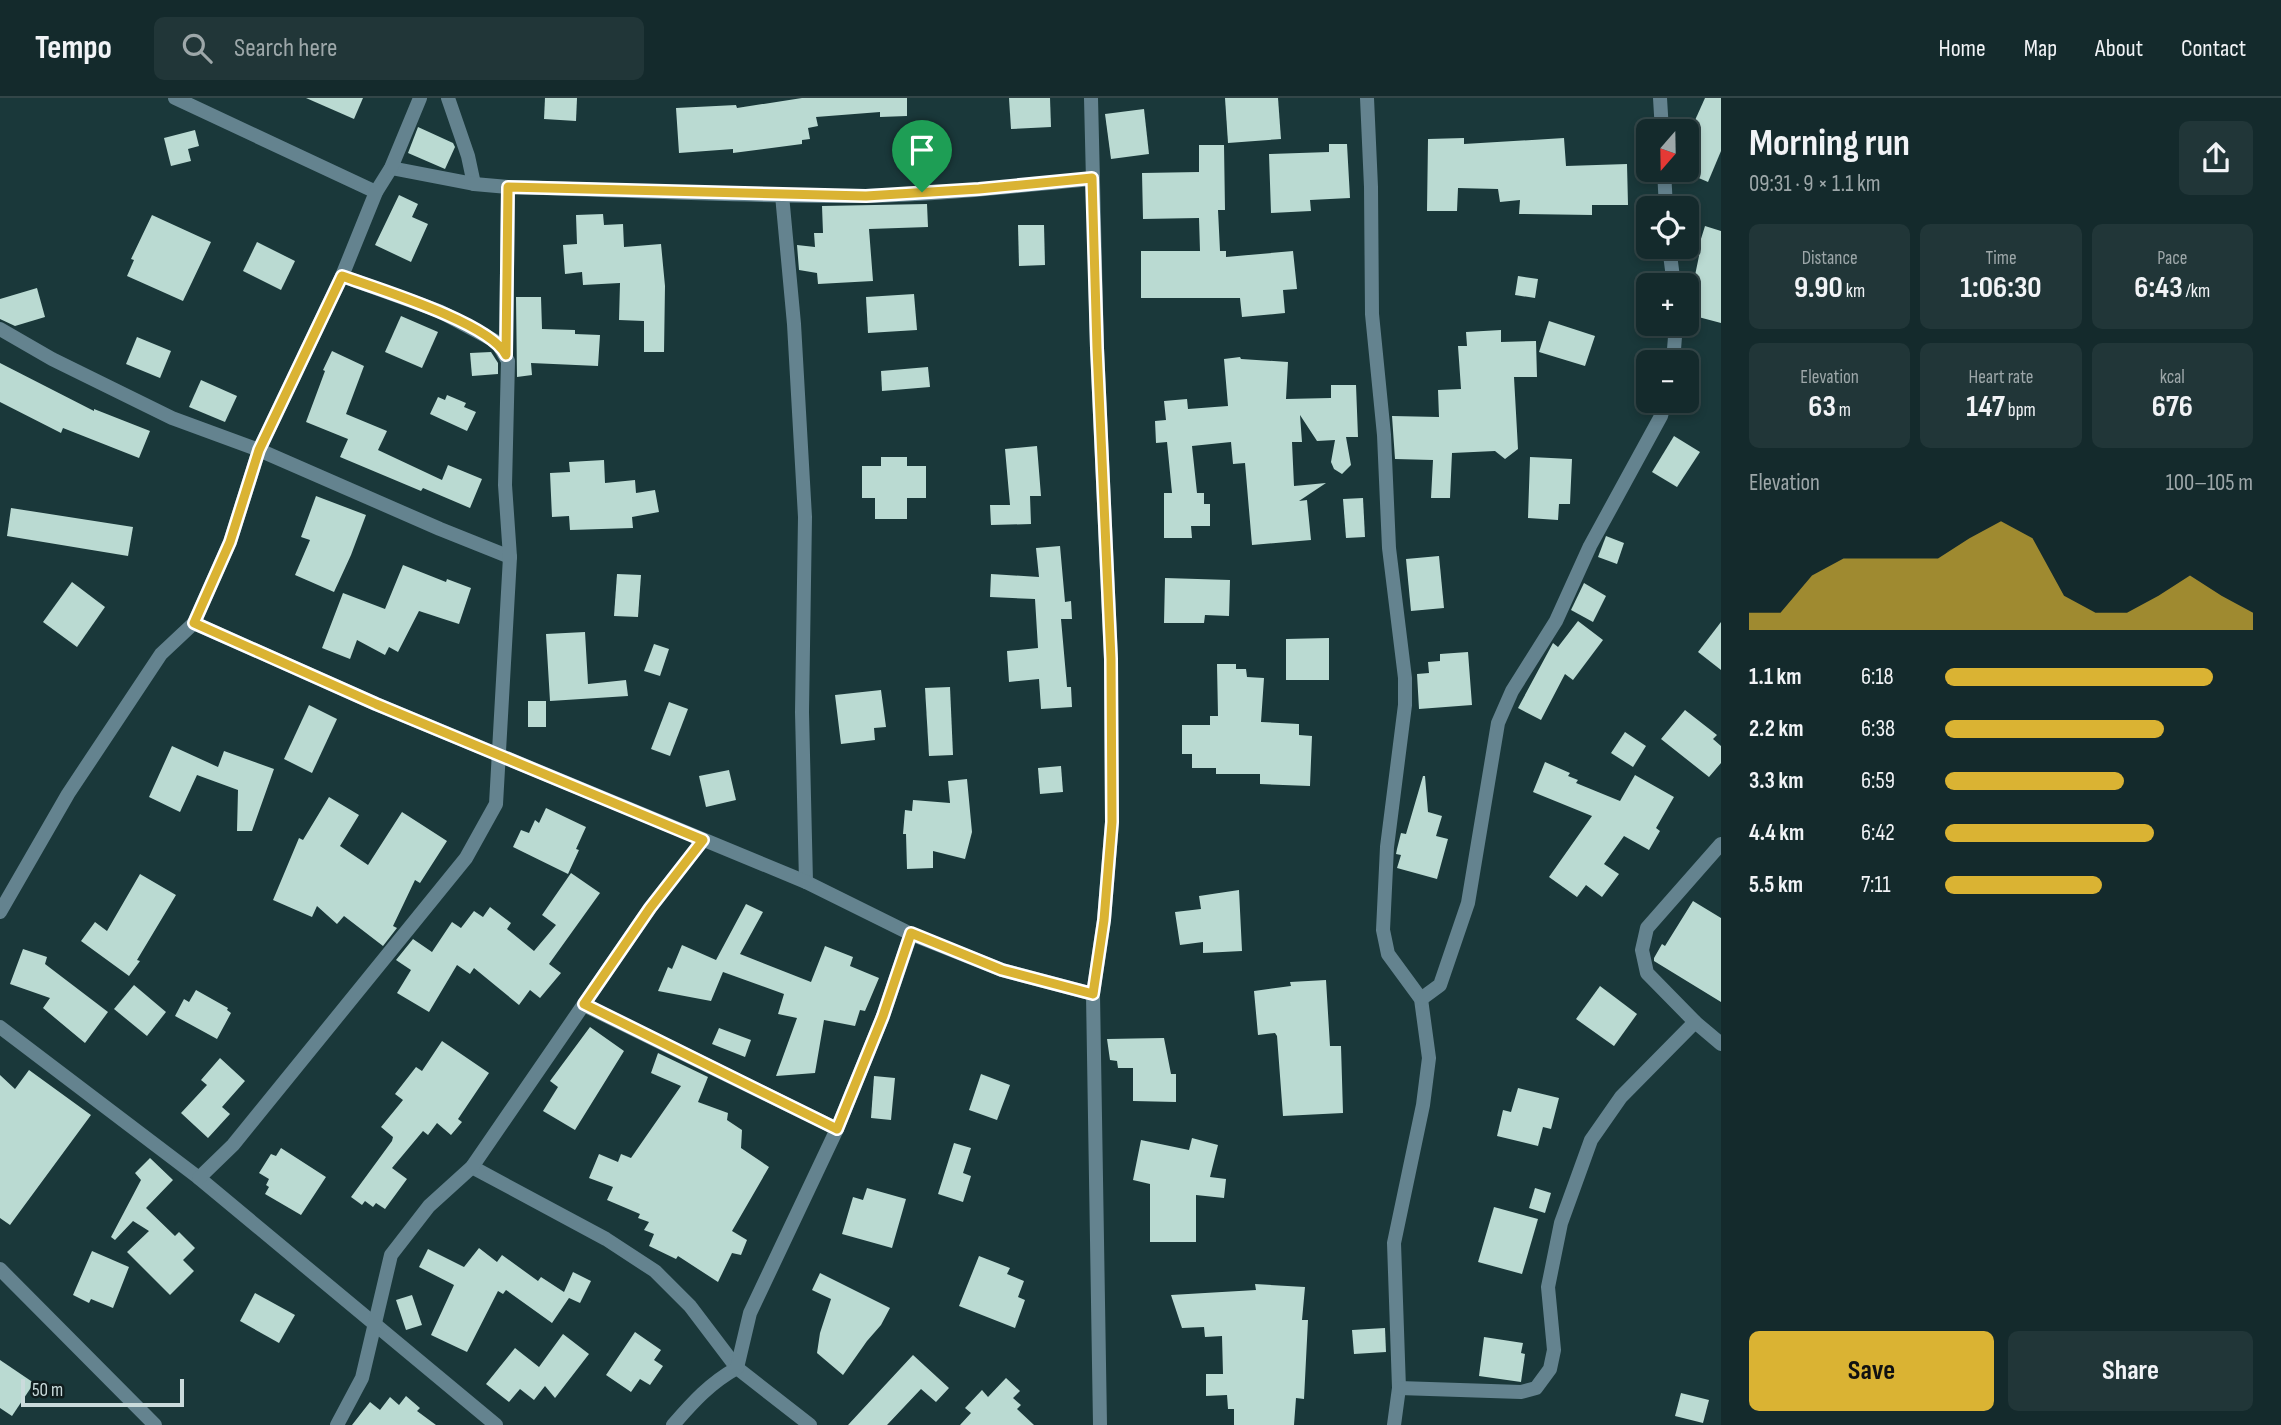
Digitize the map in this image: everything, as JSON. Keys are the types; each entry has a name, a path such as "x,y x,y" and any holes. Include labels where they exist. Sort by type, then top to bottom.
{"street":[{"path":"176,98 376,192"},
{"path":"0,912 68,794 161,654 194,623 230,542 259,450 342,276 376,192 391,167 420,98"},
{"path":"448,98 468,156 474,184"},
{"path":"1090,98 1097,348 1111,659 1112,808 1104,920 1093,994 1100,1425"},
{"path":"1367,98 1372,314 1384,435 1389,548 1405,678 1405,705 1387,847 1383,930 1388,954 1421,999 1429,1058 1423,1105 1394,1243 1399,1388 1394,1425"},
{"path":"1660,98 1661,119"},
{"path":"391,167 474,184 508,187 782,195 866,196 1092,178"},
{"path":"199,1178 233,1145 466,858 496,804 510,556 505,485 509,369 506,355 508,187"},
{"path":"782,195 794,324 805,517 802,712 806,882"},
{"path":"342,276 439,311 497,342 506,355"},
{"path":"0,329 52,359 172,418 259,450 428,524 510,556"},
{"path":"1421,999 1440,985 1468,903 1499,723 1512,691 1556,621 1590,546 1662,413"},
{"path":"194,623 499,755 806,882 911,933 1002,970 1093,994"},
{"path":"337,1425 362,1378 391,1255 429,1206 472,1167 650,908 703,840"},
{"path":"1721,844 1647,928 1642,944 1647,973 1695,1022 1721,1044"},
{"path":"673,1425 698,1395 737,1368 750,1313 837,1129 883,1016 911,933"},
{"path":"584,1004 837,1129"},
{"path":"1399,1388 1521,1392 1536,1388 1544,1380 1550,1369 1554,1350 1548,1287 1561,1223 1591,1140 1621,1097 1695,1022"},
{"path":"0,1027 199,1178 496,1425"},
{"path":"472,1167 606,1239 655,1271 690,1306 737,1368 810,1425"},
{"path":"0,1269 155,1425"}],"building":[{"path":"306,98 363,98 354,119"},
{"path":"545,98 577,98 576,121 544,119"},
{"path":"802,98 907,98 907,116 880,117 880,112 816,117 818,126 808,128 810,139 802,140 802,144 733,153 733,149 679,153 676,108 736,105 737,108"},
{"path":"1009,98 1050,98 1051,127 1011,129"},
{"path":"1225,98 1278,98 1281,139 1228,143"},
{"path":"1705,98 1721,98 1721,151 1708,182 1699,178 1699,119 1696,119"},
{"path":"1144,109 1149,154 1111,159 1105,114"},
{"path":"418,127 453,143 455,147 445,169 408,153"},
{"path":"195,130 199,146 188,149 191,161 171,166 164,138"},
{"path":"1464,138 1464,144 1564,138 1566,166 1627,164 1628,205 1592,205 1592,215 1519,214 1520,200 1500,202 1498,189 1458,188 1457,211 1427,211 1428,139"},
{"path":"1329,144 1347,144 1350,198 1310,200 1311,211 1271,213 1269,154 1329,152"},
{"path":"1199,145 1224,145 1225,210 1218,210 1220,251 1226,251 1226,257 1293,251 1297,289 1283,290 1285,313 1242,317 1240,298 1141,298 1141,251 1200,251 1199,218 1143,219 1142,173 1199,172"},
{"path":"399,195 418,204 412,217 428,224 411,262 375,245"},
{"path":"927,204 928,227 869,229 873,281 818,284 817,273 799,270 797,245 815,247 814,233 823,233 822,206"},
{"path":"603,214 604,225 623,224 624,247 661,244 665,286 664,352 644,352 644,321 619,320 620,283 583,285 582,272 565,274 563,245 577,244 576,215"},
{"path":"152,215 211,242 183,301 127,276 134,260 131,259"},
{"path":"1018,225 1044,225 1045,265 1019,266"},
{"path":"1705,226 1721,231 1721,323 1699,317 1699,273 1695,273"},
{"path":"257,242 295,261 281,290 243,271"},
{"path":"1518,276 1538,279 1535,298 1515,295"},
{"path":"37,288 45,317 15,326 0,319 0,299"},
{"path":"914,294 917,330 868,333 866,297"},
{"path":"516,297 541,297 542,329 575,330 575,334 600,335 598,366 531,363 532,375 517,377"},
{"path":"401,316 438,332 422,368 385,352"},
{"path":"1549,321 1595,336 1585,366 1539,352"},
{"path":"1501,330 1501,342 1536,341 1537,377 1514,377 1518,449 1505,459 1495,451 1452,453 1450,498 1431,498 1433,460 1395,459 1392,416 1439,417 1438,390 1461,389 1458,346 1467,346 1466,332"},
{"path":"137,337 171,351 160,378 126,364"},
{"path":"332,351 364,366 346,414 387,431 378,450 442,480 448,465 482,479 470,508 340,457 348,439 306,422"},
{"path":"491,352 498,363 498,374 472,376 470,353"},
{"path":"1240,357 1288,362 1286,399 1331,398 1331,385 1356,385 1358,437 1346,437 1351,465 1342,474 1334,469 1331,462 1335,440 1317,441 1300,415 1302,442 1292,442 1294,486 1326,483 1299,501 1307,500 1311,540 1252,545 1245,463 1233,464 1231,442 1192,446 1197,493 1204,493 1204,504 1210,504 1210,526 1191,526 1192,538 1164,538 1164,493 1172,493 1167,442 1156,443 1155,421 1166,420 1164,401 1187,399 1188,409 1228,406 1224,359"},
{"path":"0,363 94,411 150,431 139,458 63,428 61,433 0,402"},
{"path":"928,367 930,387 882,391 881,371"},
{"path":"201,380 237,396 225,422 189,407"},
{"path":"447,395 466,403 464,407 476,412 467,431 430,414 438,397 445,400"},
{"path":"1674,436 1700,452 1677,487 1652,472"},
{"path":"1037,446 1041,496 1030,496 1031,524 991,525 990,505 1010,505 1005,449"},
{"path":"881,457 907,457 907,466 926,466 926,498 907,498 907,519 875,519 875,498 862,498 862,466 881,466"},
{"path":"1530,457 1572,459 1570,504 1559,504 1558,520 1528,518"},
{"path":"604,460 605,483 635,480 636,493 655,490 659,512 632,517 633,528 570,530 569,516 552,517 550,473 570,472 569,462"},
{"path":"316,496 366,515 334,592 295,575 310,540 301,537"},
{"path":"1363,498 1365,537 1346,538 1343,499"},
{"path":"11,508 133,527 128,556 7,536"},
{"path":"1606,536 1624,543 1617,564 1598,557"},
{"path":"1060,546 1065,602 1071,601 1072,619 1061,619 1067,687 1071,687 1072,707 1041,709 1039,679 1009,682 1007,651 1038,648 1035,599 990,597 991,574 1039,577 1036,548"},
{"path":"1439,556 1444,608 1411,611 1406,559"},
{"path":"403,565 446,582 447,579 471,588 459,624 419,611 398,652 389,647 385,655 357,640 350,659 322,648 343,593 385,609"},
{"path":"617,574 641,575 638,617 614,616"},
{"path":"1165,578 1230,580 1229,616 1205,615 1204,623 1164,623"},
{"path":"72,582 105,607 77,647 43,622"},
{"path":"1584,583 1606,596 1593,622 1571,610"},
{"path":"1578,621 1603,640 1573,680 1565,674 1541,720 1518,708 1553,643 1558,647"},
{"path":"1721,622 1721,670 1698,652"},
{"path":"585,632 588,684 626,680 628,696 550,701 546,634"},
{"path":"1329,638 1329,680 1286,680 1286,639"},
{"path":"654,644 669,649 660,676 644,671"},
{"path":"1468,652 1472,705 1419,709 1417,674 1429,673 1428,662 1440,661 1440,654"},
{"path":"1217,664 1236,664 1236,669 1246,669 1247,677 1264,678 1261,722 1299,724 1299,735 1312,736 1310,786 1260,784 1260,774 1216,774 1216,768 1192,768 1192,754 1182,754 1182,725 1210,725 1210,716 1218,716"},
{"path":"950,687 953,755 929,756 925,688"},
{"path":"881,690 886,727 874,728 875,740 841,744 835,695"},
{"path":"528,701 546,701 546,727 528,727"},
{"path":"669,702 688,709 670,756 651,749"},
{"path":"309,705 337,719 312,773 284,759"},
{"path":"1685,710 1717,735 1713,739 1721,746 1721,763 1709,777 1661,739"},
{"path":"1625,732 1646,746 1633,767 1611,753"},
{"path":"172,746 218,767 224,751 274,769 252,831 237,831 238,790 197,775 180,812 149,797"},
{"path":"1545,762 1570,773 1568,776 1578,780 1576,783 1620,801 1635,775 1674,797 1656,828 1660,831 1649,850 1624,836 1604,864 1619,874 1602,897 1586,885 1577,897 1549,877 1592,816 1533,792"},
{"path":"1061,766 1063,792 1040,794 1038,768"},
{"path":"729,770 736,800 706,807 699,776"},
{"path":"1423,776 1428,812 1442,816 1436,836 1448,839 1437,879 1397,868 1401,855 1396,854 1401,833 1406,834"},
{"path":"967,779 972,832 965,859 933,851 933,868 907,869 906,834 903,834 905,810 912,811 913,800 950,803 948,781"},
{"path":"329,797 359,815 340,846 368,865 402,812 447,841 420,883 415,880 393,926 397,928 383,946 344,916 337,924 317,906 312,917 273,900 299,838 303,840"},
{"path":"546,808 586,827 568,874 513,847 521,830 529,833 535,820 539,823"},
{"path":"571,873 600,893 549,964 561,973 540,998 530,990 519,1005 474,968 470,974 457,965 429,1012 397,993 411,970 396,960 413,939 432,952 452,922 461,928 474,911 483,917 490,907 511,923 507,929 534,951 556,925 542,915"},
{"path":"140,874 176,895 129,976 81,941 95,922 107,931"},
{"path":"1239,890 1242,951 1203,953 1203,942 1180,945 1175,912 1201,909 1199,896"},
{"path":"1693,901 1721,918 1721,1002 1654,961 1662,944 1665,946"},
{"path":"746,904 763,912 740,954 811,982 825,946 853,957 850,966 879,978 865,1011 860,1010 855,1026 824,1020 815,1073 776,1076 797,1018 778,1014 784,994 723,972 711,1001 658,991 668,967 672,969 682,945 716,960"},
{"path":"23,949 47,957 45,964 108,1012 85,1043 43,1008 50,998 10,984"},
{"path":"1326,980 1330,1046 1341,1046 1343,1113 1283,1116 1277,1036 1275,1033 1258,1035 1254,991 1291,986 1290,982"},
{"path":"134,985 166,1012 147,1036 114,1009"},
{"path":"1600,986 1637,1014 1614,1046 1576,1019"},
{"path":"196,990 228,1008 231,1013 217,1039 175,1016 184,999 189,1002"},
{"path":"590,1027 624,1051 575,1130 543,1111 558,1087 550,1081"},
{"path":"719,1028 751,1040 745,1057 712,1044"},
{"path":"1164,1038 1171,1074 1176,1074 1176,1102 1133,1101 1133,1068 1118,1068 1117,1061 1110,1060 1107,1039"},
{"path":"442,1041 489,1073 458,1119 462,1122 451,1135 437,1123 428,1135 423,1131 392,1168 407,1179 385,1209 376,1203 373,1207 365,1201 362,1205 351,1197 392,1141 393,1137 381,1127 403,1100 395,1094 416,1067 422,1071"},
{"path":"658,1053 708,1077 698,1102 728,1113 727,1120 742,1130 741,1148 769,1167 732,1231 747,1240 741,1255 732,1253 718,1282 678,1256 676,1259 649,1246 654,1234 644,1230 649,1222 638,1218 640,1214 607,1200 613,1187 589,1178 599,1154 618,1162 621,1154 631,1158 681,1086 651,1073"},
{"path":"220,1058 245,1081 222,1107 230,1114 208,1138 181,1113 207,1085 201,1080"},
{"path":"29,1070 91,1115 10,1225 0,1218 0,1075 15,1089"},
{"path":"981,1074 1010,1085 997,1120 969,1110"},
{"path":"874,1076 895,1078 891,1120 871,1118"},
{"path":"1518,1088 1559,1098 1551,1129 1543,1127 1538,1146 1497,1136 1503,1110 1511,1112"},
{"path":"1192,1138 1218,1145 1210,1177 1226,1179 1224,1198 1196,1195 1196,1242 1150,1242 1150,1184 1133,1180 1141,1140 1189,1150"},
{"path":"954,1143 971,1148 963,1173 971,1176 963,1202 938,1194"},
{"path":"281,1148 326,1177 301,1215 265,1194 269,1179 259,1173 271,1154 276,1156"},
{"path":"150,1158 173,1180 146,1208 175,1236 179,1232 195,1248 183,1260 194,1271 170,1295 127,1252 149,1231 133,1221 115,1240 111,1237 141,1180 135,1173"},
{"path":"867,1188 906,1199 892,1248 842,1234 853,1197 863,1200"},
{"path":"1535,1188 1551,1193 1545,1213 1529,1208"},
{"path":"1494,1207 1538,1219 1522,1274 1478,1262"},
{"path":"479,1248 497,1262 502,1255 538,1281 541,1277 564,1292 573,1272 591,1281 580,1303 569,1298 552,1323 506,1290 503,1294 498,1291 467,1352 431,1335 454,1285 419,1267 428,1249 464,1267"},
{"path":"92,1251 129,1267 113,1308 91,1299 89,1303 73,1295"},
{"path":"979,1256 1010,1268 1007,1274 1024,1281 1018,1297 1025,1300 1015,1328 959,1306"},
{"path":"820,1273 890,1308 881,1325 843,1375 817,1353 820,1333 831,1299 812,1290"},
{"path":"1255,1284 1305,1287 1302,1320 1308,1320 1304,1399 1296,1398 1294,1425 1234,1425 1234,1409 1228,1409 1227,1395 1206,1396 1206,1374 1223,1374 1222,1336 1205,1337 1204,1327 1182,1328 1171,1295 1256,1290"},
{"path":"255,1293 295,1315 279,1343 240,1321"},
{"path":"412,1295 422,1325 406,1330 396,1300"},
{"path":"1385,1328 1386,1352 1354,1354 1352,1330"},
{"path":"635,1332 661,1350 654,1360 663,1366 650,1385 640,1379 631,1392 606,1375"},
{"path":"563,1334 589,1354 555,1398 545,1386 534,1400 520,1389 509,1402 486,1384 515,1348 539,1367"},
{"path":"1484,1337 1523,1343 1521,1353 1525,1354 1521,1382 1479,1376"},
{"path":"913,1355 949,1388 936,1402 921,1389 887,1425 848,1425"},
{"path":"0,1360 34,1383 12,1416 0,1408"},
{"path":"1006,1378 1020,1391 1013,1398 1021,1405 1017,1409 1034,1425 960,1425 971,1413 965,1408 982,1390 988,1397"},
{"path":"1681,1393 1709,1400 1703,1423 1675,1416"},
{"path":"406,1396 420,1408 417,1411 436,1425 352,1425 370,1402 380,1410 390,1397 399,1405"}],"route":[{"path":"1092,178 1111,659 1112,822 1104,920 1093,994 1002,970 911,933 883,1016 837,1129 650,1039 584,1004 650,908 703,840 376,704 194,623 230,542 259,450 342,276 439,311 497,342 506,355 508,187 782,195 866,196 922,192 1092,178"}]}
